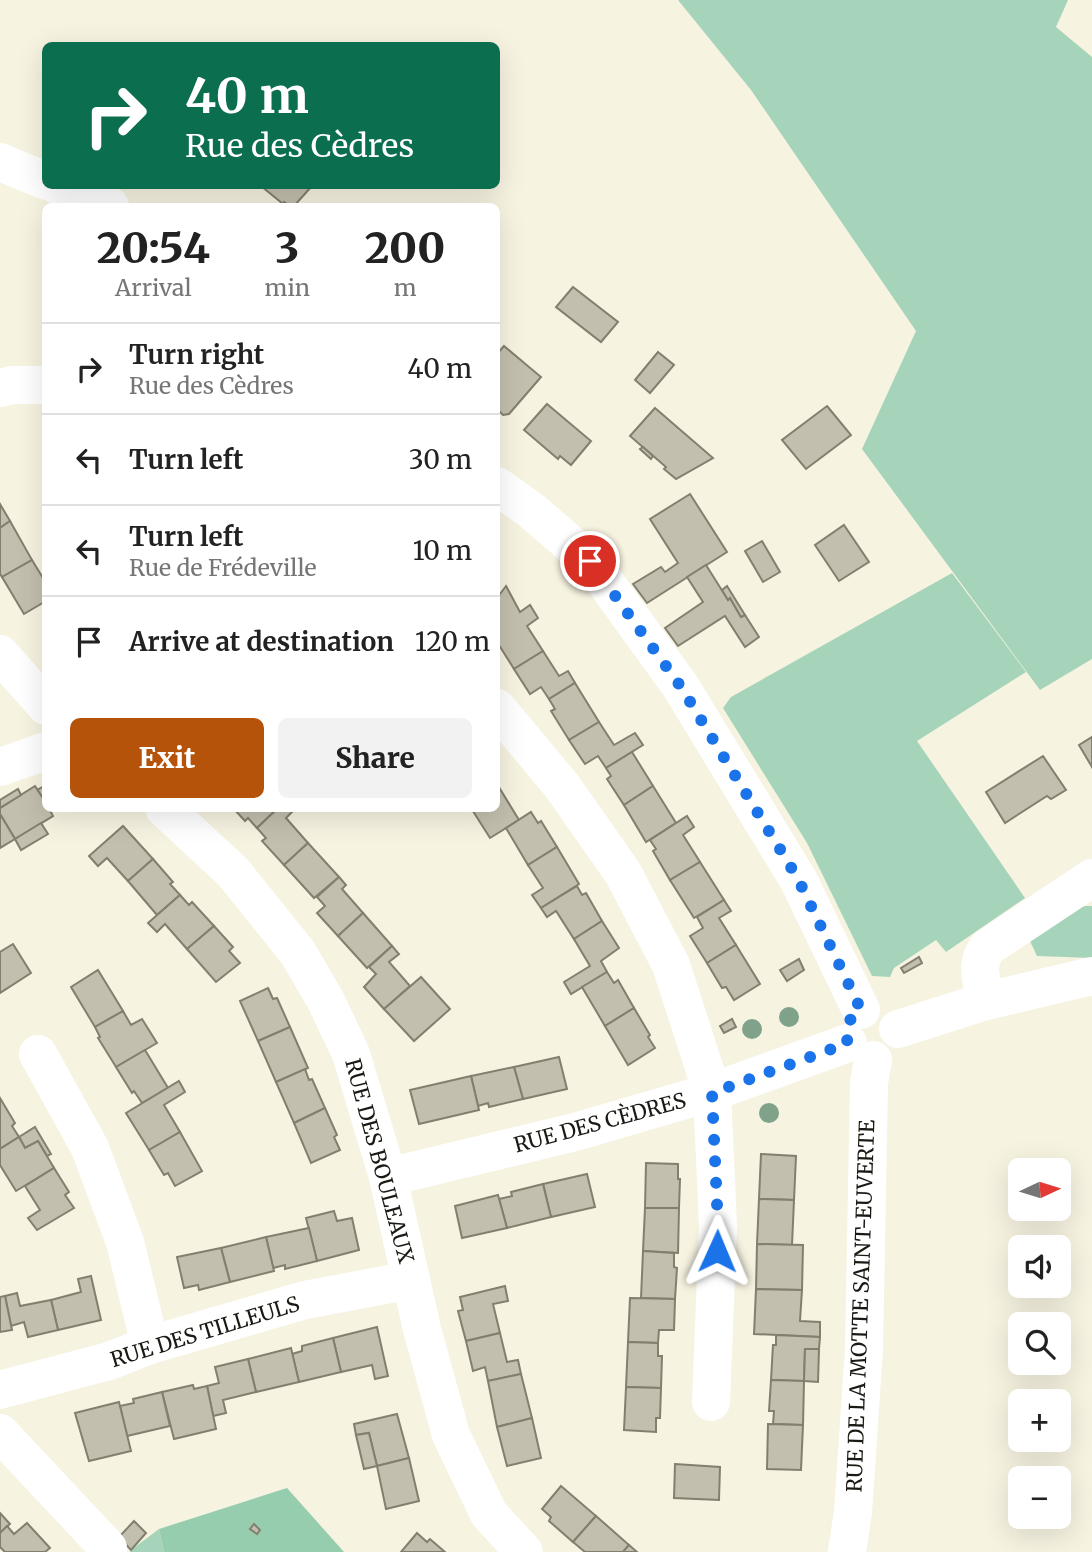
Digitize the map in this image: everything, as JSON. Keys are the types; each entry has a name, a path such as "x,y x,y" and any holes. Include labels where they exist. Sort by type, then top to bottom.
{"street":[{"path":"0,162 42,179"},
{"path":"66,189 102,203"},
{"path":"0,388 12,385 42,385"},
{"path":"500,488 532,511 590,561 681,687 799,881 861,1038 882,1058 895,1047 898,1030 986,1001 1092,976"},
{"path":"0,654 42,701"},
{"path":"500,712 562,786 623,873 671,965 712,1093 718,1226 711,1402"},
{"path":"0,767 42,752"},
{"name":"RUE DES BOULEAUX","path":"168,812 233,872 298,953 326,1001 351,1054 388,1177 451,1435 489,1514 524,1552"},
{"path":"986,1001 978,965 988,947 1092,878"},
{"name":"RUE DES CÈDRES","path":"388,1177 575,1132 712,1093 861,1038"},
{"name":"RUE DE LA MOTTE SAINT-EUVERTE","path":"847,1552 853,1512 864,1349 869,1083 861,1038"},
{"path":"38,1054 90,1148 125,1242 150,1345"},
{"name":"RUE DES TILLEULS","path":"0,1390 109,1361 150,1345 305,1300 411,1280"},
{"path":"0,1433 108,1548"}],"green space":[{"path":"678,0 1068,0 1056,27 1092,57 1092,659 1040,690 862,449 916,331 751,90"},
{"path":"952,573 1026,672 917,741 1025,898 946,952 936,940 894,968 890,977 872,976 807,843 723,708 731,697"},
{"path":"1092,906 1092,958 1037,956 1029,939 1060,913"},
{"path":"287,1488 344,1552 164,1552 159,1529"},
{"path":"159,1529 164,1552 130,1552 131,1550"}],"building":[{"path":"265,189 309,189 297,203 282,203"},
{"path":"573,287 618,322 601,342 556,307"},
{"path":"504,346 541,377 509,414 503,415 500,412 500,351"},
{"path":"658,352 674,365 650,393 635,380"},
{"path":"547,404 591,441 571,465 560,456 558,459 524,430"},
{"path":"827,406 851,435 806,469 782,440"},
{"path":"655,408 713,458 676,479 664,469 666,467 630,436"},
{"path":"643,447 653,456 651,459 640,449"},
{"path":"690,494 727,552 647,603 633,584 661,567 665,572 678,563 650,519"},
{"path":"0,504 10,521 0,528"},
{"path":"10,521 32,560 2,577 0,528"},
{"path":"844,525 869,562 839,581 815,545"},
{"path":"762,541 780,572 763,582 745,551"},
{"path":"32,560 42,576 42,603 24,614 2,577"},
{"path":"706,565 728,600 730,598 741,617 745,615 759,637 745,647 725,616 678,646 665,628 703,602 687,577"},
{"path":"506,586 520,612 530,605 538,618 527,626 543,651 514,669 500,647 500,594"},
{"path":"727,586 745,615 741,617 730,598 728,600 722,590"},
{"path":"543,651 559,676 568,671 575,683 549,699 541,687 530,694 514,669"},
{"path":"575,683 599,722 569,740 551,711 555,709 549,699"},
{"path":"599,722 614,745 635,733 643,745 606,768 598,756 585,764 569,740"},
{"path":"1092,737 1092,767 1079,745"},
{"path":"632,752 653,786 624,805 607,779 611,776 606,768"},
{"path":"1043,756 1066,790 1051,799 1047,796 1005,823 986,792"},
{"path":"35,786 42,797 42,812 51,812 53,816 15,839 0,814 0,808"},
{"path":"653,786 676,823 646,842 624,805"},
{"path":"18,789 21,795 0,808 0,800"},
{"path":"500,789 519,820 490,838 474,812 500,812"},
{"path":"237,812 274,812 257,828 248,818 245,821"},
{"path":"274,812 292,812 286,818 308,843 284,865 262,841 266,838 257,828"},
{"path":"531,812 538,823 541,821 557,847 528,865 506,828"},
{"path":"0,814 15,839 0,848"},
{"path":"687,816 694,827 683,835 700,862 670,880 653,851 656,849 650,840"},
{"path":"41,823 48,834 21,850 15,839"},
{"path":"123,826 153,859 128,881 107,858 98,866 89,856"},
{"path":"308,843 339,877 314,898 284,865"},
{"path":"557,847 579,884 541,908 532,895 543,888 528,865"},
{"path":"153,859 173,882 170,884 180,895 157,915 128,881"},
{"path":"700,862 724,900 694,918 670,880"},
{"path":"339,877 346,885 342,889 363,913 338,936 317,913 325,906 317,897"},
{"path":"577,886 582,895 586,893 602,921 574,939 556,911 547,917 541,908"},
{"path":"180,895 189,905 192,902 214,926 187,949 165,924 157,932 148,923"},
{"path":"724,900 731,911 719,918 736,945 707,963 690,936 703,928 697,917"},
{"path":"363,913 392,946 367,968 338,936"},
{"path":"602,921 619,948 601,961 607,972 571,994 564,982 590,966 574,939"},
{"path":"214,926 233,947 229,951 240,963 216,982 187,949"},
{"path":"13,944 31,973 0,993 0,952"},
{"path":"736,945 760,984 734,1000 726,987 722,988 707,963"},
{"path":"392,946 399,954 389,962 410,986 384,1009 364,987 376,974 369,967"},
{"path":"919,957 922,963 904,973 901,968"},
{"path":"799,959 804,970 787,981 780,970"},
{"path":"98,970 123,1011 95,1027 71,987"},
{"path":"607,972 614,983 618,980 634,1008 605,1026 582,987"},
{"path":"421,977 450,1009 414,1041 384,1009"},
{"path":"268,988 273,999 277,998 290,1027 258,1041 240,1001"},
{"path":"634,1008 655,1048 628,1065 605,1026"},
{"path":"123,1011 131,1025 142,1019 157,1043 116,1067 98,1038 100,1037 95,1027"},
{"path":"732,1019 736,1027 724,1033 720,1026"},
{"path":"290,1027 308,1068 276,1082 258,1041"},
{"path":"145,1050 168,1088 142,1103 134,1091 132,1093 116,1067"},
{"path":"559,1057 567,1089 523,1099 514,1067"},
{"path":"514,1067 523,1099 489,1107 488,1103 478,1106 471,1076"},
{"path":"305,1069 325,1108 294,1123 276,1082"},
{"path":"471,1076 479,1110 419,1124 410,1090"},
{"path":"179,1081 185,1092 164,1105 180,1132 149,1150 126,1113"},
{"path":"0,1098 15,1123 12,1126 19,1137 0,1149"},
{"path":"325,1108 337,1135 334,1137 340,1150 311,1163 294,1123"},
{"path":"35,1127 51,1154 47,1156 38,1141 25,1148 19,1137"},
{"path":"180,1132 202,1171 175,1186 168,1173 164,1175 149,1150"},
{"path":"19,1137 25,1148 38,1141 54,1168 16,1191 0,1165 0,1149"},
{"path":"761,1154 796,1156 794,1200 759,1199"},
{"path":"646,1163 678,1164 679,1208 645,1208"},
{"path":"54,1168 69,1192 65,1195 74,1208 37,1230 28,1218 40,1210 25,1186"},
{"path":"587,1174 595,1207 551,1217 543,1184"},
{"path":"543,1184 551,1217 507,1228 499,1199 512,1196 511,1192"},
{"path":"498,1195 507,1228 462,1238 455,1206"},
{"path":"759,1199 794,1200 792,1245 757,1244"},
{"path":"645,1208 679,1208 678,1253 643,1251"},
{"path":"334,1211 337,1221 352,1218 359,1250 317,1261 306,1218"},
{"path":"309,1228 317,1261 285,1269 285,1265 273,1268 266,1237"},
{"path":"266,1237 274,1271 230,1282 221,1248"},
{"path":"757,1244 803,1245 802,1290 756,1289"},
{"path":"221,1248 230,1282 199,1290 198,1285 184,1288 177,1257"},
{"path":"643,1251 674,1253 674,1267 677,1268 675,1299 641,1298"},
{"path":"91,1276 101,1320 58,1330 51,1300 81,1292 78,1279"},
{"path":"505,1286 508,1301 493,1304 500,1333 466,1341 458,1311 463,1310 460,1297"},
{"path":"756,1289 802,1290 800,1321 820,1322 820,1337 754,1334"},
{"path":"17,1293 20,1306 51,1300 58,1330 28,1337 24,1322 11,1326 5,1296"},
{"path":"5,1296 12,1330 0,1332 0,1297"},
{"path":"630,1298 675,1299 674,1330 659,1330 658,1343 628,1342"},
{"path":"377,1327 388,1376 375,1379 372,1365 341,1372 333,1338"},
{"path":"500,1333 507,1362 518,1360 521,1374 488,1381 485,1367 473,1371 466,1341"},
{"path":"776,1335 820,1337 819,1349 805,1349 804,1381 771,1380"},
{"path":"333,1338 341,1372 299,1382 292,1354 302,1351 302,1346"},
{"path":"628,1342 658,1343 658,1356 662,1356 661,1388 626,1387"},
{"path":"291,1348 299,1382 256,1392 248,1359"},
{"path":"805,1349 819,1349 818,1382 804,1381"},
{"path":"248,1359 256,1392 223,1400 226,1413 213,1416 207,1386 219,1383 215,1367"},
{"path":"521,1374 532,1418 497,1427 488,1381"},
{"path":"771,1380 804,1381 803,1425 773,1424 774,1411 769,1411"},
{"path":"193,1385 194,1389 207,1386 216,1429 174,1439 162,1392"},
{"path":"626,1387 661,1388 660,1418 656,1418 656,1432 624,1430"},
{"path":"162,1392 170,1426 127,1436 120,1406 134,1403 133,1399"},
{"path":"119,1402 131,1451 89,1461 75,1413"},
{"path":"397,1414 409,1458 377,1466 369,1433 356,1435 354,1424"},
{"path":"532,1418 541,1458 507,1466 497,1427"},
{"path":"768,1424 803,1425 801,1470 767,1469"},
{"path":"369,1433 377,1466 364,1469 356,1435"},
{"path":"409,1458 419,1501 386,1509 377,1466"},
{"path":"675,1464 720,1467 719,1500 674,1498"},
{"path":"561,1486 596,1516 573,1542 549,1521 551,1517 542,1509"},
{"path":"0,1513 10,1524 0,1533"},
{"path":"596,1516 629,1545 623,1552 585,1552 573,1542"},
{"path":"134,1521 146,1533 131,1550 119,1537"},
{"path":"27,1523 50,1548 45,1552 5,1552 0,1547 0,1533 7,1526 14,1534"},
{"path":"254,1524 260,1530 257,1534 250,1529"},
{"path":"417,1533 427,1542 430,1539 445,1552 401,1552"},
{"path":"629,1545 637,1552 623,1552"}],"route":[{"path":"590,561 681,687 786,859 861,1010 853,1015 848,1023 848,1043 712,1093 717,1251"}]}
